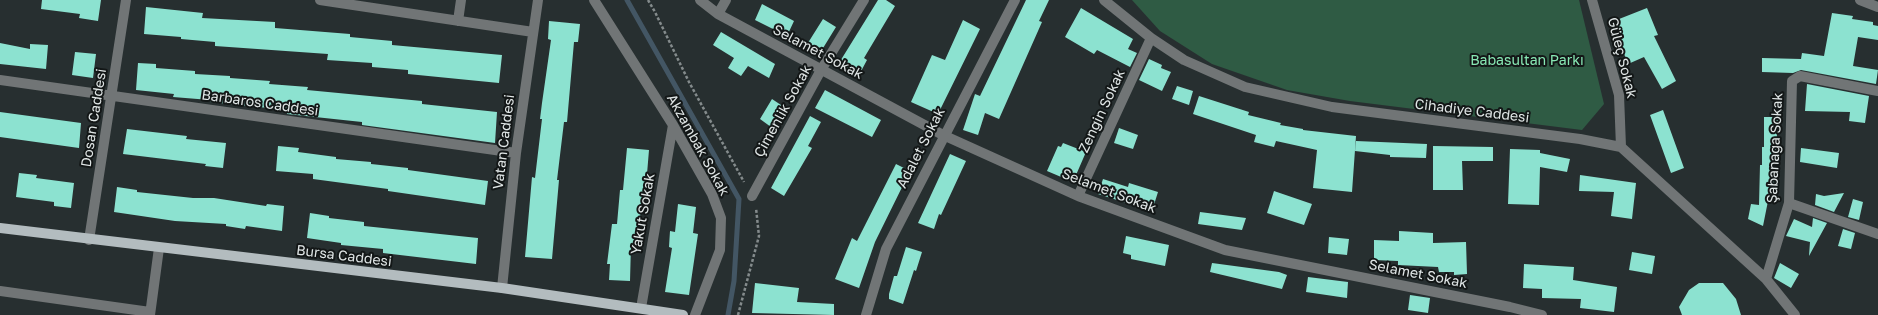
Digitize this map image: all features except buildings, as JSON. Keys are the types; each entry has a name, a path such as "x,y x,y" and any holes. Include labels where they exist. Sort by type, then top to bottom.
{"main road":[{"name":"Bursa Caddesi","path":"0,228 89,240 502,288 683,315"}],"street":[{"name":"Dosan Caddesi","path":"89,240 126,0"},
{"path":"320,0 382,5 458,21 533,32"},
{"path":"458,21 461,0"},
{"name":"Vatan Caddesi","path":"502,288 516,153 538,0"},
{"name":"Akzambak Sokak","path":"594,0 673,125 712,194 721,218 720,250 695,315"},
{"name":"Selamet Sokak","path":"700,0 718,14 943,135 1078,196 1225,250 1510,307 1542,315"},
{"path":"718,14 726,0"},
{"name":"Çimenlik Sokak","path":"752,196 821,70 864,0"},
{"name":"Adalet Sokak","path":"866,315 886,248 1014,0"},
{"name":"Cihadiye Caddesi","path":"1104,0 1151,38 1184,60 1245,87 1332,107 1580,139 1621,147"},
{"name":"Güleç Sokak","path":"1592,0 1619,95 1621,147"},
{"path":"1860,0 1878,7"},
{"name":"Zengin Sokak","path":"1078,196 1151,38"},
{"name":"Şabanağa Sokak","path":"1766,279 1789,203 1792,81 1800,76 1878,91"},
{"name":"Barbaros Caddesi","path":"0,80 516,153"},
{"name":"Yakut Sokak","path":"641,308 673,125"},
{"path":"1621,147 1766,279 1794,315"},
{"path":"1789,203 1878,234"},
{"path":"0,291 150,314 159,248"}],"path":[{"path":"648,0 688,82 752,196 757,211 759,236 738,315"}],"green space":[{"name":"Babasultan Parkı","path":"1132,0 1579,0 1604,104 1582,130 1350,101 1287,90 1212,64 1160,31"}],"waterway":[{"path":"627,0 739,199 734,281 728,315"}]}
